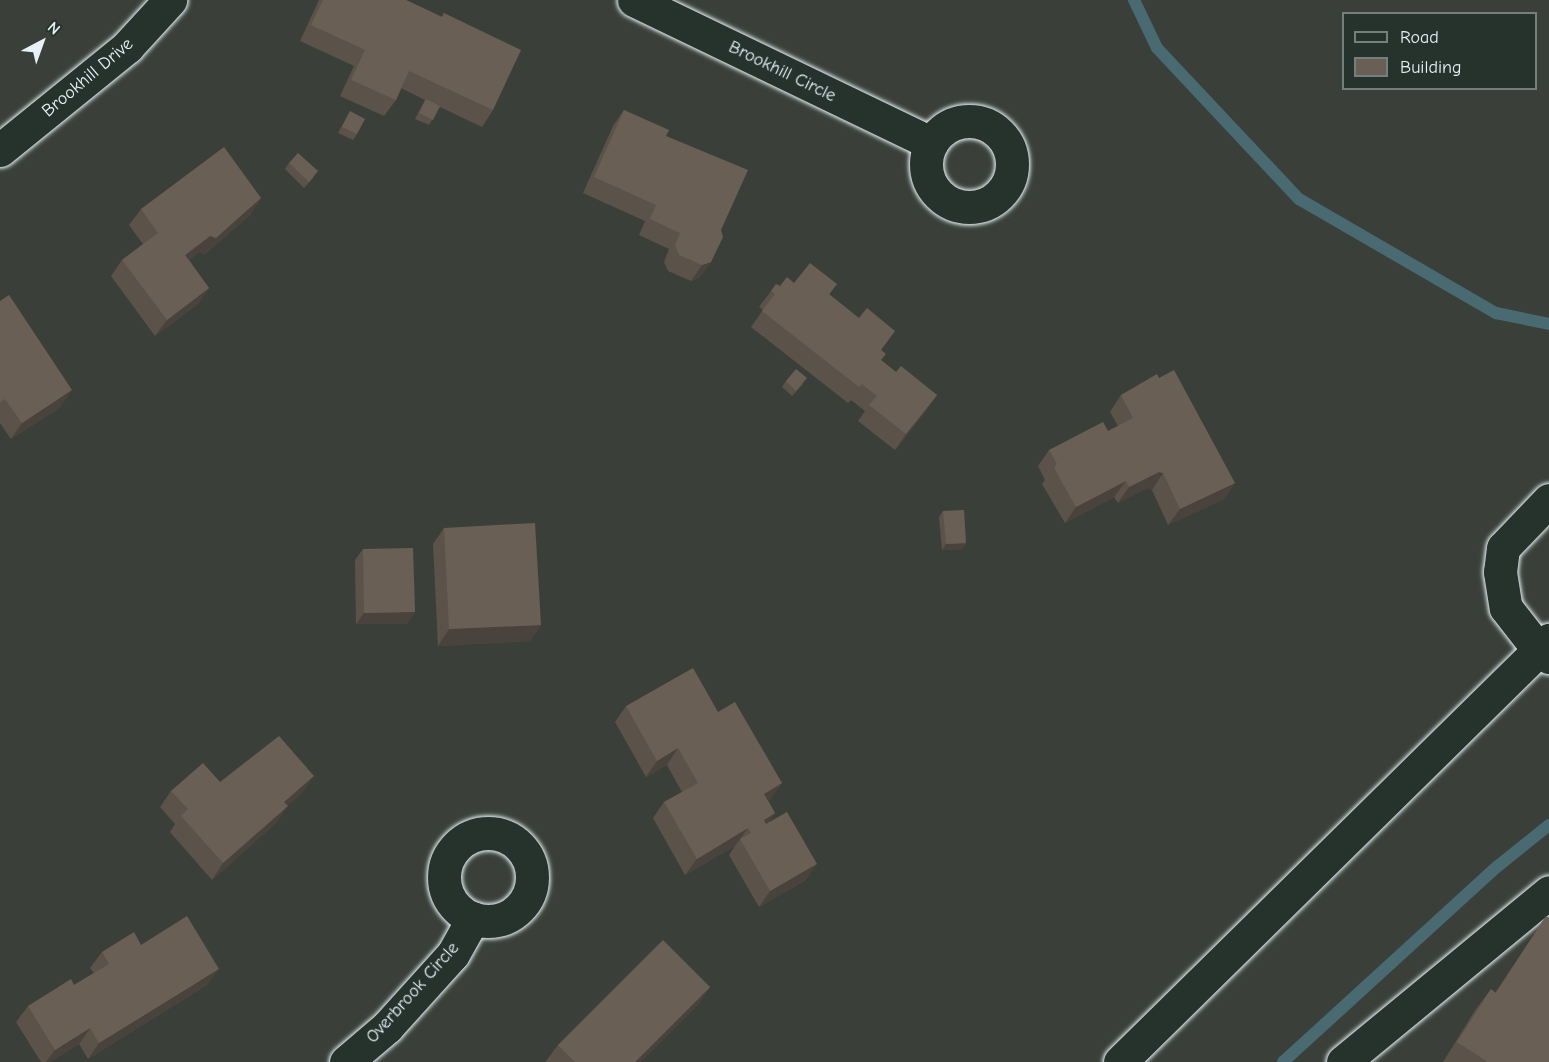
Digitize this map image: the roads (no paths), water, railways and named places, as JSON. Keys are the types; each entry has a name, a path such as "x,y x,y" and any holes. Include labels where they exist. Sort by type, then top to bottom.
{"street":[{"name":"Brookhill Drive","path":"0,150 127,48 170,0"},
{"name":"Brookhill Circle","path":"634,0 931,144"},
{"path":"1120,1062 1546,649 1506,608 1500,572 1503,548 1549,500"},
{"path":"1343,1062 1549,892"},
{"name":"Overbrook Circle","path":"346,1062 387,1027 453,954 473,918"}],"waterway":[{"path":"1134,0 1157,48 1299,199 1496,313 1549,324"},
{"path":"1283,1062 1498,866 1549,825"}]}
